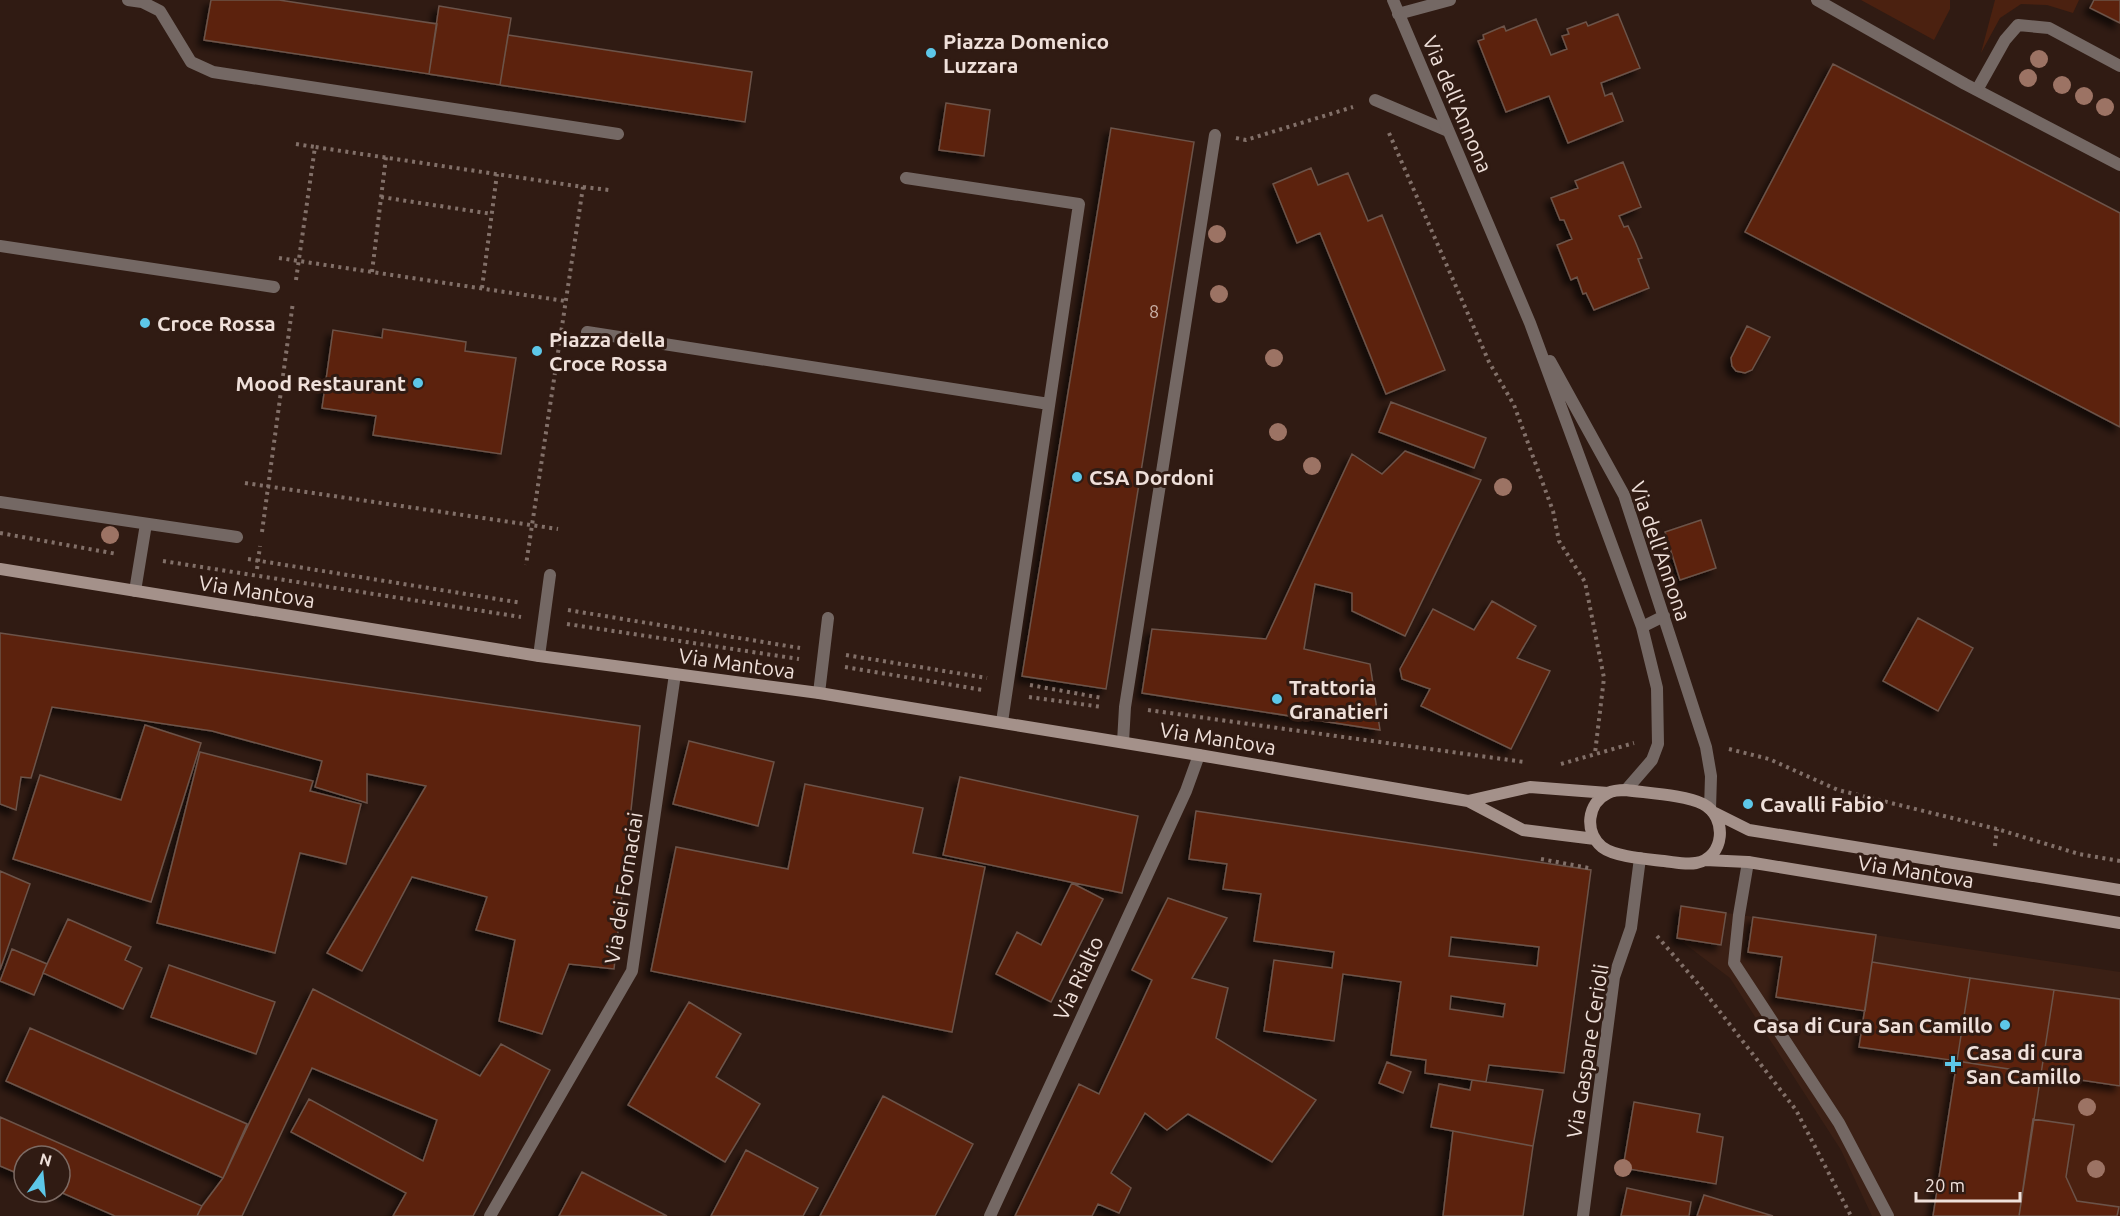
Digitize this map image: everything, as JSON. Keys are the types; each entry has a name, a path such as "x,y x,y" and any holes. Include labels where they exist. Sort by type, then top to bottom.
{"main road":[{"name":"Via Mantova","path":"0,569 539,656 819,693 1199,754 1468,801 1523,830 1595,839 1610,852 1640,858 1687,864 1705,860 1748,862 2120,923"},
{"name":"Via Mantova","path":"1468,801 1530,787 1608,793 1626,790 1694,801 1749,830 2120,890"},
{"path":"1595,839 1590,819 1593,808 1608,793"},
{"path":"1705,860 1713,854 1720,837 1720,828 1712,811"}],"street":[{"path":"128,0 142,2 160,11 190,62 213,72 618,134"},
{"name":"Via dell'Annona","path":"1393,0 1530,323 1642,627 1657,688 1658,744"},
{"path":"1398,14 1450,0"},
{"path":"1817,0 1977,90 2120,165"},
{"path":"1977,90 2005,39 2018,25 2049,28 2120,66"},
{"path":"1375,100 1448,131"},
{"path":"1123,742 1125,707 1215,135"},
{"path":"906,178 1079,204 1002,722"},
{"path":"0,246 274,287"},
{"name":"Via dell'Annona","path":"1530,323 1624,495 1706,747 1711,776 1712,811"},
{"path":"587,333 1049,404"},
{"path":"0,502 237,537"},
{"path":"135,591 146,524"},
{"path":"539,656 550,575"},
{"path":"1642,627 1664,616"},
{"path":"819,693 828,618"},
{"name":"Via dei Fornaciai","path":"490,1216 632,970 675,674"},
{"path":"1626,790 1652,760 1658,744"},
{"name":"Via Rialto","path":"990,1216 1186,791 1199,754"},
{"name":"Via Gaspare Cerioli","path":"1583,1216 1614,977 1631,928 1640,858"},
{"path":"1748,862 1734,963 1839,1123 1888,1216"}],"path":[{"path":"1215,135 1246,140 1375,100 1489,362 1514,405 1553,511 1558,541 1585,582 1604,678 1595,753"},
{"path":"296,144 609,190"},
{"path":"296,284 315,147"},
{"path":"372,272 386,157"},
{"path":"482,288 496,174"},
{"path":"525,570 583,187"},
{"path":"381,197 492,214"},
{"path":"279,258 565,301"},
{"path":"261,534 294,295"},
{"path":"245,483 558,530"},
{"path":"257,569 260,545"},
{"path":"519,610 522,592"},
{"path":"1125,707 1535,764"},
{"path":"1554,764 1563,764 1637,742 1658,744"},
{"path":"1706,747 1735,750 1769,759 1838,790 1997,829 2079,854 2120,861"},
{"path":"1657,936 1700,986 1796,1110 1851,1216"}],"shaded area":[{"path":"1861,0 1950,0 1950,9 1934,40"},
{"path":"1995,0 2079,0 2073,13 2047,5 2021,4 2000,18 1981,53"},
{"name":"Casa di cura San Camillo","path":"1681,906 2120,972 2120,1216 1872,1216 1841,1150 1730,978 1677,938"},
{"path":"2041,1074 2120,1085 2120,1216 2117,1216 2118,1207 2077,1201 2034,1119"}],"building":[{"path":"211,0 279,0 437,24 429,74 204,40"},
{"path":"2094,0 2120,0 2120,23 2090,8"},
{"path":"439,6 511,18 500,85 429,74"},
{"path":"1618,14 1640,68 1601,83 1605,96 1612,93 1623,121 1568,143 1549,96 1506,112 1478,41 1484,39 1483,35 1504,26 1506,31 1536,19 1551,55 1567,49 1562,36 1569,34 1567,29 1586,22 1588,26"},
{"path":"508,35 752,72 745,122 500,85"},
{"path":"1833,64 2120,213 2120,427 1745,232"},
{"path":"946,103 990,110 984,156 939,150"},
{"path":"1111,128 1194,142 1106,689 1022,676"},
{"path":"1623,162 1641,207 1619,216 1624,227 1628,226 1635,241 1642,258 1638,259 1649,288 1594,310 1586,293 1583,294 1577,277 1571,280 1557,245 1572,239 1564,220 1560,220 1551,198 1578,188 1575,181"},
{"path":"1311,168 1318,185 1348,173 1368,221 1382,215 1445,370 1386,394 1320,233 1297,243 1273,184"},
{"path":"1747,326 1770,337 1752,370 1745,373 1736,371 1732,366 1731,358"},
{"name":"Mood Restaurant","path":"383,329 466,342 465,351 516,358 501,454 373,435 376,416 322,408 333,330 382,338"},
{"path":"1391,402 1486,438 1474,468 1379,432"},
{"path":"1405,451 1481,480 1405,636 1352,611 1352,593 1315,584 1304,649 1370,664 1380,730 1142,693 1152,629 1266,639 1352,454 1382,474"},
{"path":"1701,520 1716,568 1680,580 1665,532"},
{"path":"1492,601 1536,626 1517,658 1550,671 1511,749 1421,706 1430,689 1402,679 1400,669 1433,609 1474,630"},
{"path":"1918,618 1973,648 1938,711 1883,681"},
{"path":"0,633 640,726 614,969 569,964 542,1034 499,1021 515,940 476,930 487,897 412,877 362,971 327,953 426,786 367,774 367,803 315,787 322,761 212,731 52,707 31,778 21,777 16,810 0,804"},
{"path":"145,725 201,743 151,902 13,859 40,775 121,800"},
{"path":"689,741 774,762 758,826 673,804"},
{"path":"200,752 313,781 310,791 361,804 346,864 300,853 275,953 157,923"},
{"path":"960,777 1138,816 1122,893 943,855"},
{"path":"805,784 923,808 913,853 985,867 952,1032 651,971 676,847 788,869"},
{"path":"1196,811 1591,870 1564,1073 1489,1065 1486,1082 1425,1073 1426,1060 1391,1055 1401,982 1343,974 1334,1041 1264,1031 1274,960 1332,968 1334,952 1254,941 1261,894 1223,889 1227,864 1189,859","holes":["1451,937 1539,947 1537,966 1449,956","1451,996 1505,1004 1503,1017 1450,1009"]},
{"path":"0,871 30,884 0,970"},
{"path":"1072,883 1103,899 1051,1002 996,974 1017,932 1041,945"},
{"path":"1168,898 1227,918 1192,978 1228,988 1216,1038 1316,1100 1272,1162 1188,1114 1167,1130 1145,1113 1111,1173 1131,1188 1119,1213 1098,1204 1092,1216 1015,1216 1079,1084 1099,1094 1152,980 1132,970"},
{"path":"1681,906 1726,913 1721,945 1677,938"},
{"path":"1753,917 1876,935 1865,1011 1776,997 1782,957 1748,952"},
{"path":"68,919 131,947 125,960 142,968 123,1009 43,973"},
{"path":"12,949 47,964 34,995 0,981"},
{"path":"1872,962 1970,978 1957,1061 1859,1047"},
{"path":"169,965 275,1002 256,1054 151,1017"},
{"name":"Casa di Cura San Camillo","path":"1970,978 2054,990 2041,1074 1957,1061"},
{"path":"313,989 480,1076 501,1044 550,1070 473,1216 393,1216 406,1193 291,1132 309,1099 423,1161 437,1120 312,1068 242,1216 197,1216 223,1178"},
{"path":"2054,990 2120,999 2120,1086 2041,1074"},
{"path":"689,1002 741,1034 716,1077 760,1104 725,1162 628,1105"},
{"path":"30,1028 247,1124 223,1178 6,1081"},
{"path":"1957,1061 2041,1074 2019,1216 1933,1216"},
{"path":"1387,1062 1411,1072 1403,1093 1379,1083"},
{"path":"1472,1080 1543,1090 1533,1146 1431,1127 1439,1084 1470,1090"},
{"path":"883,1096 973,1144 935,1216 820,1216"},
{"path":"1634,1102 1700,1114 1697,1132 1723,1137 1716,1184 1623,1168"},
{"path":"0,1117 61,1144 12,1144 12,1171 0,1166"},
{"path":"2033,1119 2074,1125 2066,1177 2077,1201 2119,1207 2117,1216 2019,1216"},
{"path":"1453,1131 1533,1146 1523,1216 1443,1216"},
{"path":"72,1149 202,1206 197,1216 115,1216 72,1197"},
{"path":"746,1150 818,1188 803,1216 711,1216"},
{"path":"582,1172 667,1216 559,1216"},
{"path":"1627,1188 1691,1202 1689,1216 1621,1216"},
{"path":"1704,1195 1773,1216 1697,1216"}],"place":[{"name":"Piazza Domenico Luzzara","path":"931,53"},
{"name":"Croce Rossa","path":"145,323"},
{"name":"Piazza della Croce Rossa","path":"537,351"},
{"name":"Mood Restaurant","path":"418,383"},
{"name":"CSA Dordoni","path":"1077,477"},
{"name":"Trattoria Granatieri","path":"1277,699"},
{"name":"Cavalli Fabio","path":"1748,804"},
{"name":"Casa di Cura San Camillo","path":"2005,1025"},
{"name":"Casa di cura San Camillo","path":"1953,1064"}]}
